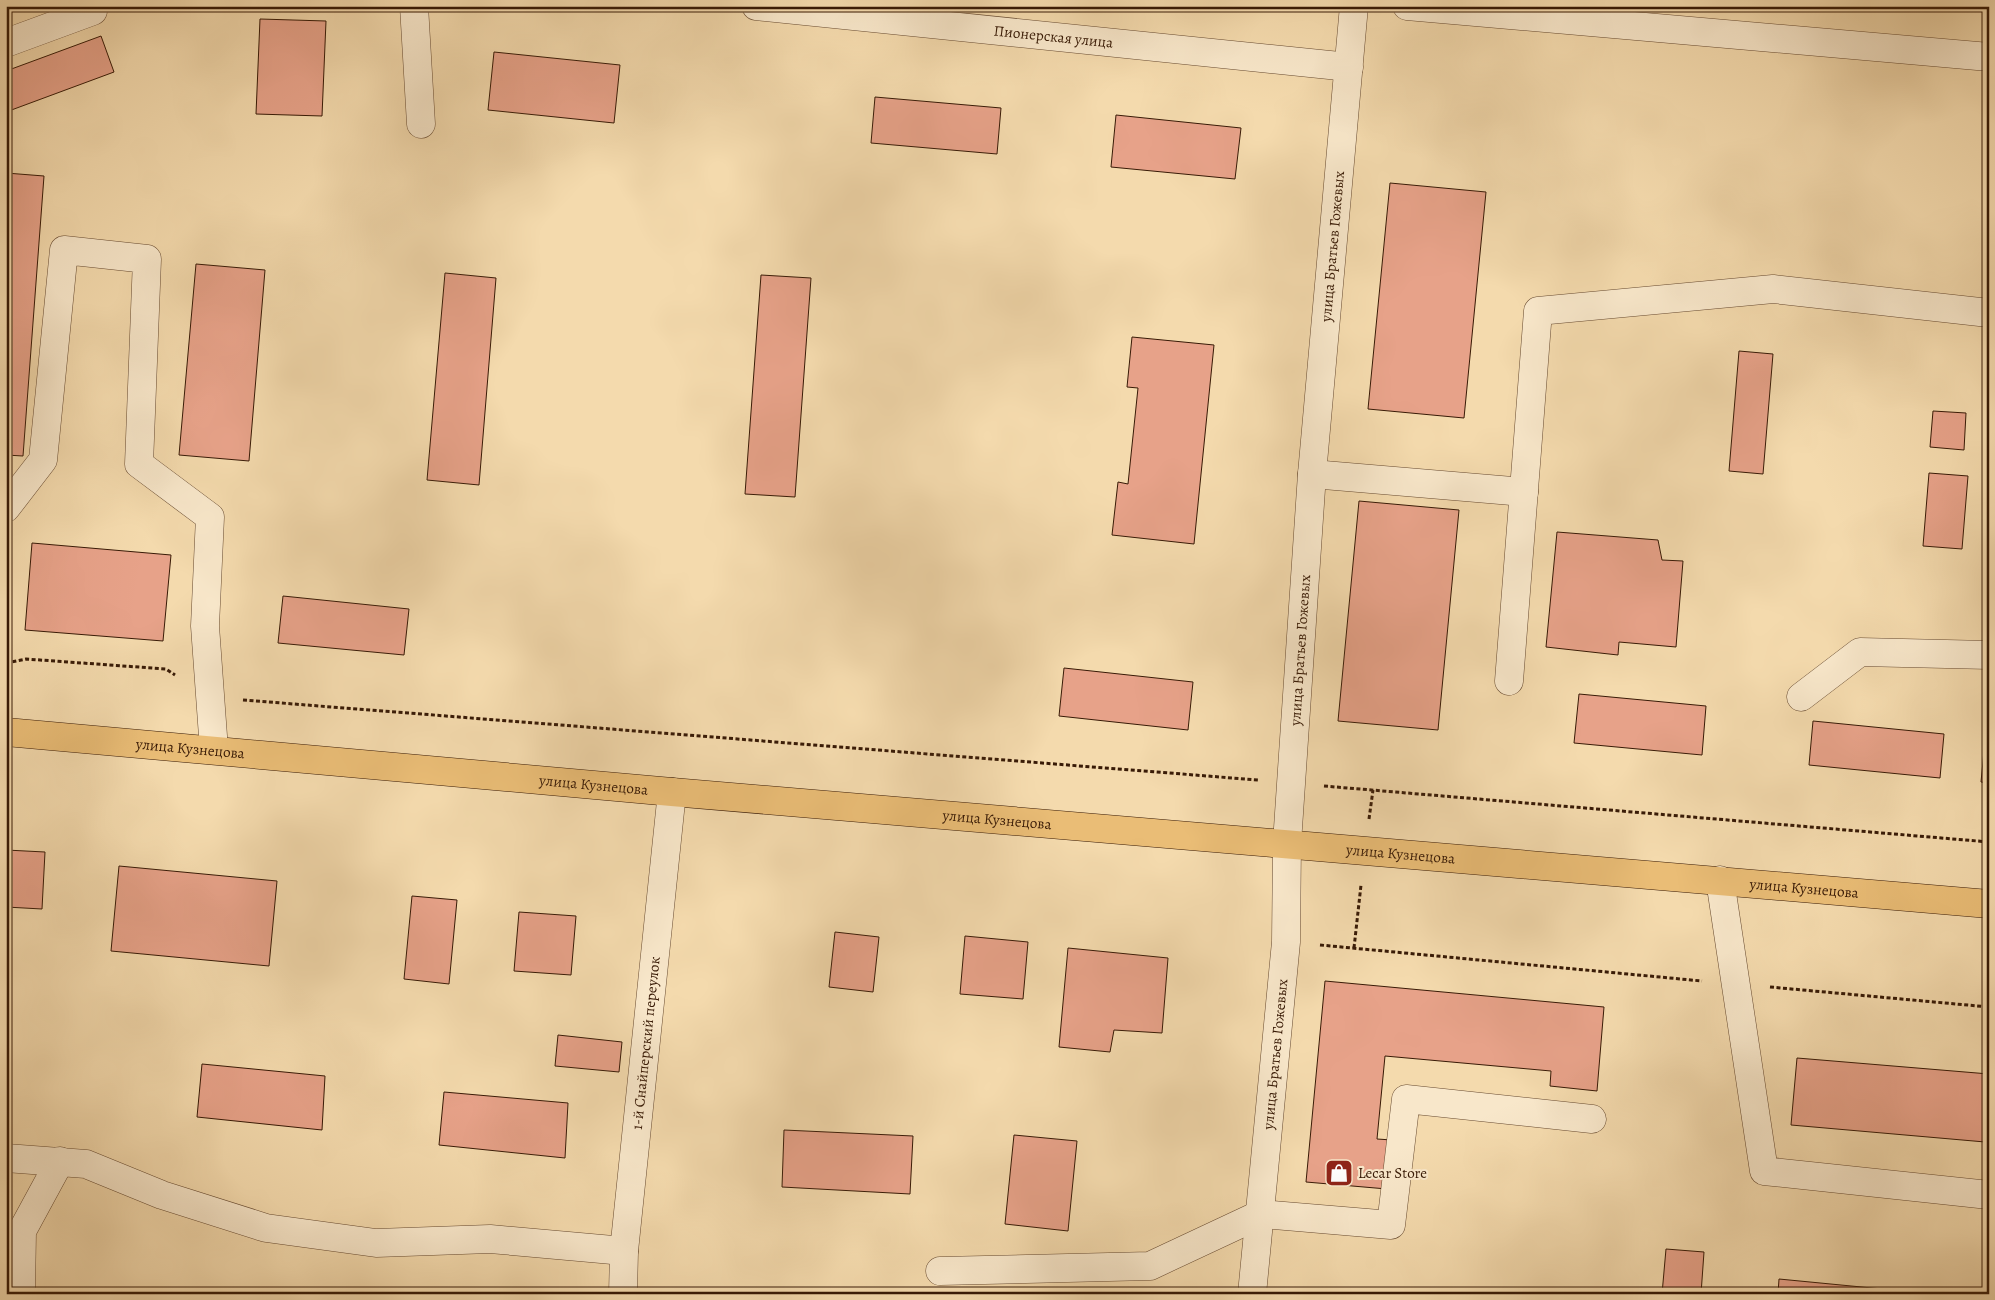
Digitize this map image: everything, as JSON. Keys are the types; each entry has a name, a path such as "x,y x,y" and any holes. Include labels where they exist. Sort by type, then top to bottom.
{"main road":[{"name":"улица Кузнецова","path":"6,732 672,792 1989,904"}],"street":[{"path":"414,6 421,124"},
{"name":"Пионерская улица","path":"756,6 1349,67"},
{"name":"улица Братьев Гожевых","path":"1252,1294 1286,942 1287,843 1312,474 1354,6"},
{"path":"1407,6 1989,57"},
{"path":"6,43 93,11"},
{"path":"6,508 43,460 64,250 147,259 139,464 210,517 205,626 214,750"},
{"path":"1509,681 1538,311 1773,288 1989,314"},
{"path":"1312,474 1524,492"},
{"path":"1801,697 1860,652 1989,655"},
{"name":"1-й Снайперский переулок","path":"623,1294 624,1251 672,792"},
{"path":"1720,880 1734,984 1764,1171 1989,1194"},
{"path":"940,1271 1150,1266 1261,1214 1391,1225 1406,1099 1592,1119"},
{"path":"6,1158 86,1164 162,1195 266,1228 376,1243 490,1239 624,1251"},
{"path":"21,1294 22,1231 60,1162"}],"path":[{"path":"6,663 26,659 166,669 210,697 1291,783 1989,842"},
{"path":"1286,942 1989,1007"}],"building":[{"path":"1923,6 1989,6 1989,12"},
{"path":"260,19 326,21 322,116 256,114"},
{"path":"101,36 114,72 6,112 6,71"},
{"path":"494,52 620,65 614,123 488,110"},
{"path":"875,97 1001,108 997,154 871,143"},
{"path":"1116,115 1241,128 1235,179 1111,167"},
{"path":"6,173 44,176 23,456 6,455"},
{"path":"1390,183 1486,192 1464,418 1368,409"},
{"path":"196,264 265,270 249,461 179,455"},
{"path":"445,273 496,278 479,485 427,480"},
{"path":"761,275 811,278 795,497 745,494"},
{"path":"1132,337 1214,345 1194,544 1112,535 1118,482 1128,484 1138,388 1127,387"},
{"path":"1739,351 1773,354 1763,474 1729,471"},
{"path":"1933,411 1966,413 1964,450 1930,447"},
{"path":"1929,473 1968,476 1962,549 1923,546"},
{"path":"1359,501 1459,510 1438,730 1338,721"},
{"path":"1557,532 1658,540 1662,560 1683,561 1676,647 1619,642 1618,655 1546,647"},
{"path":"32,543 171,555 163,641 25,630"},
{"path":"283,596 409,609 404,655 278,643"},
{"path":"1064,668 1193,682 1188,730 1059,716"},
{"path":"1579,694 1706,706 1702,755 1574,743"},
{"path":"1989,699 1989,783 1981,782"},
{"path":"1813,721 1944,734 1940,778 1809,765"},
{"path":"6,850 45,852 42,909 6,907"},
{"path":"119,866 277,881 269,966 111,951"},
{"path":"412,896 457,900 449,984 404,979"},
{"path":"519,912 576,916 571,975 514,971"},
{"path":"835,932 879,937 873,992 829,987"},
{"path":"965,936 1028,942 1023,999 960,994"},
{"path":"1068,948 1168,958 1162,1033 1114,1030 1110,1052 1059,1047"},
{"path":"1325,981 1604,1007 1597,1091 1550,1086 1551,1071 1385,1056 1377,1139 1392,1140 1387,1189 1306,1182"},
{"path":"558,1035 622,1042 619,1072 555,1066"},
{"path":"1797,1058 1989,1074 1985,1142 1791,1125"},
{"path":"202,1064 325,1076 322,1130 197,1117"},
{"path":"444,1092 568,1103 565,1158 439,1145"},
{"path":"784,1130 913,1136 910,1194 782,1187"},
{"path":"1014,1135 1077,1141 1068,1231 1005,1224"},
{"path":"1666,1249 1704,1252 1701,1294 1662,1294"},
{"path":"1779,1279 1934,1294 1778,1294"}],"place":[{"name":"Lecar Store","path":"1339,1173"}]}
